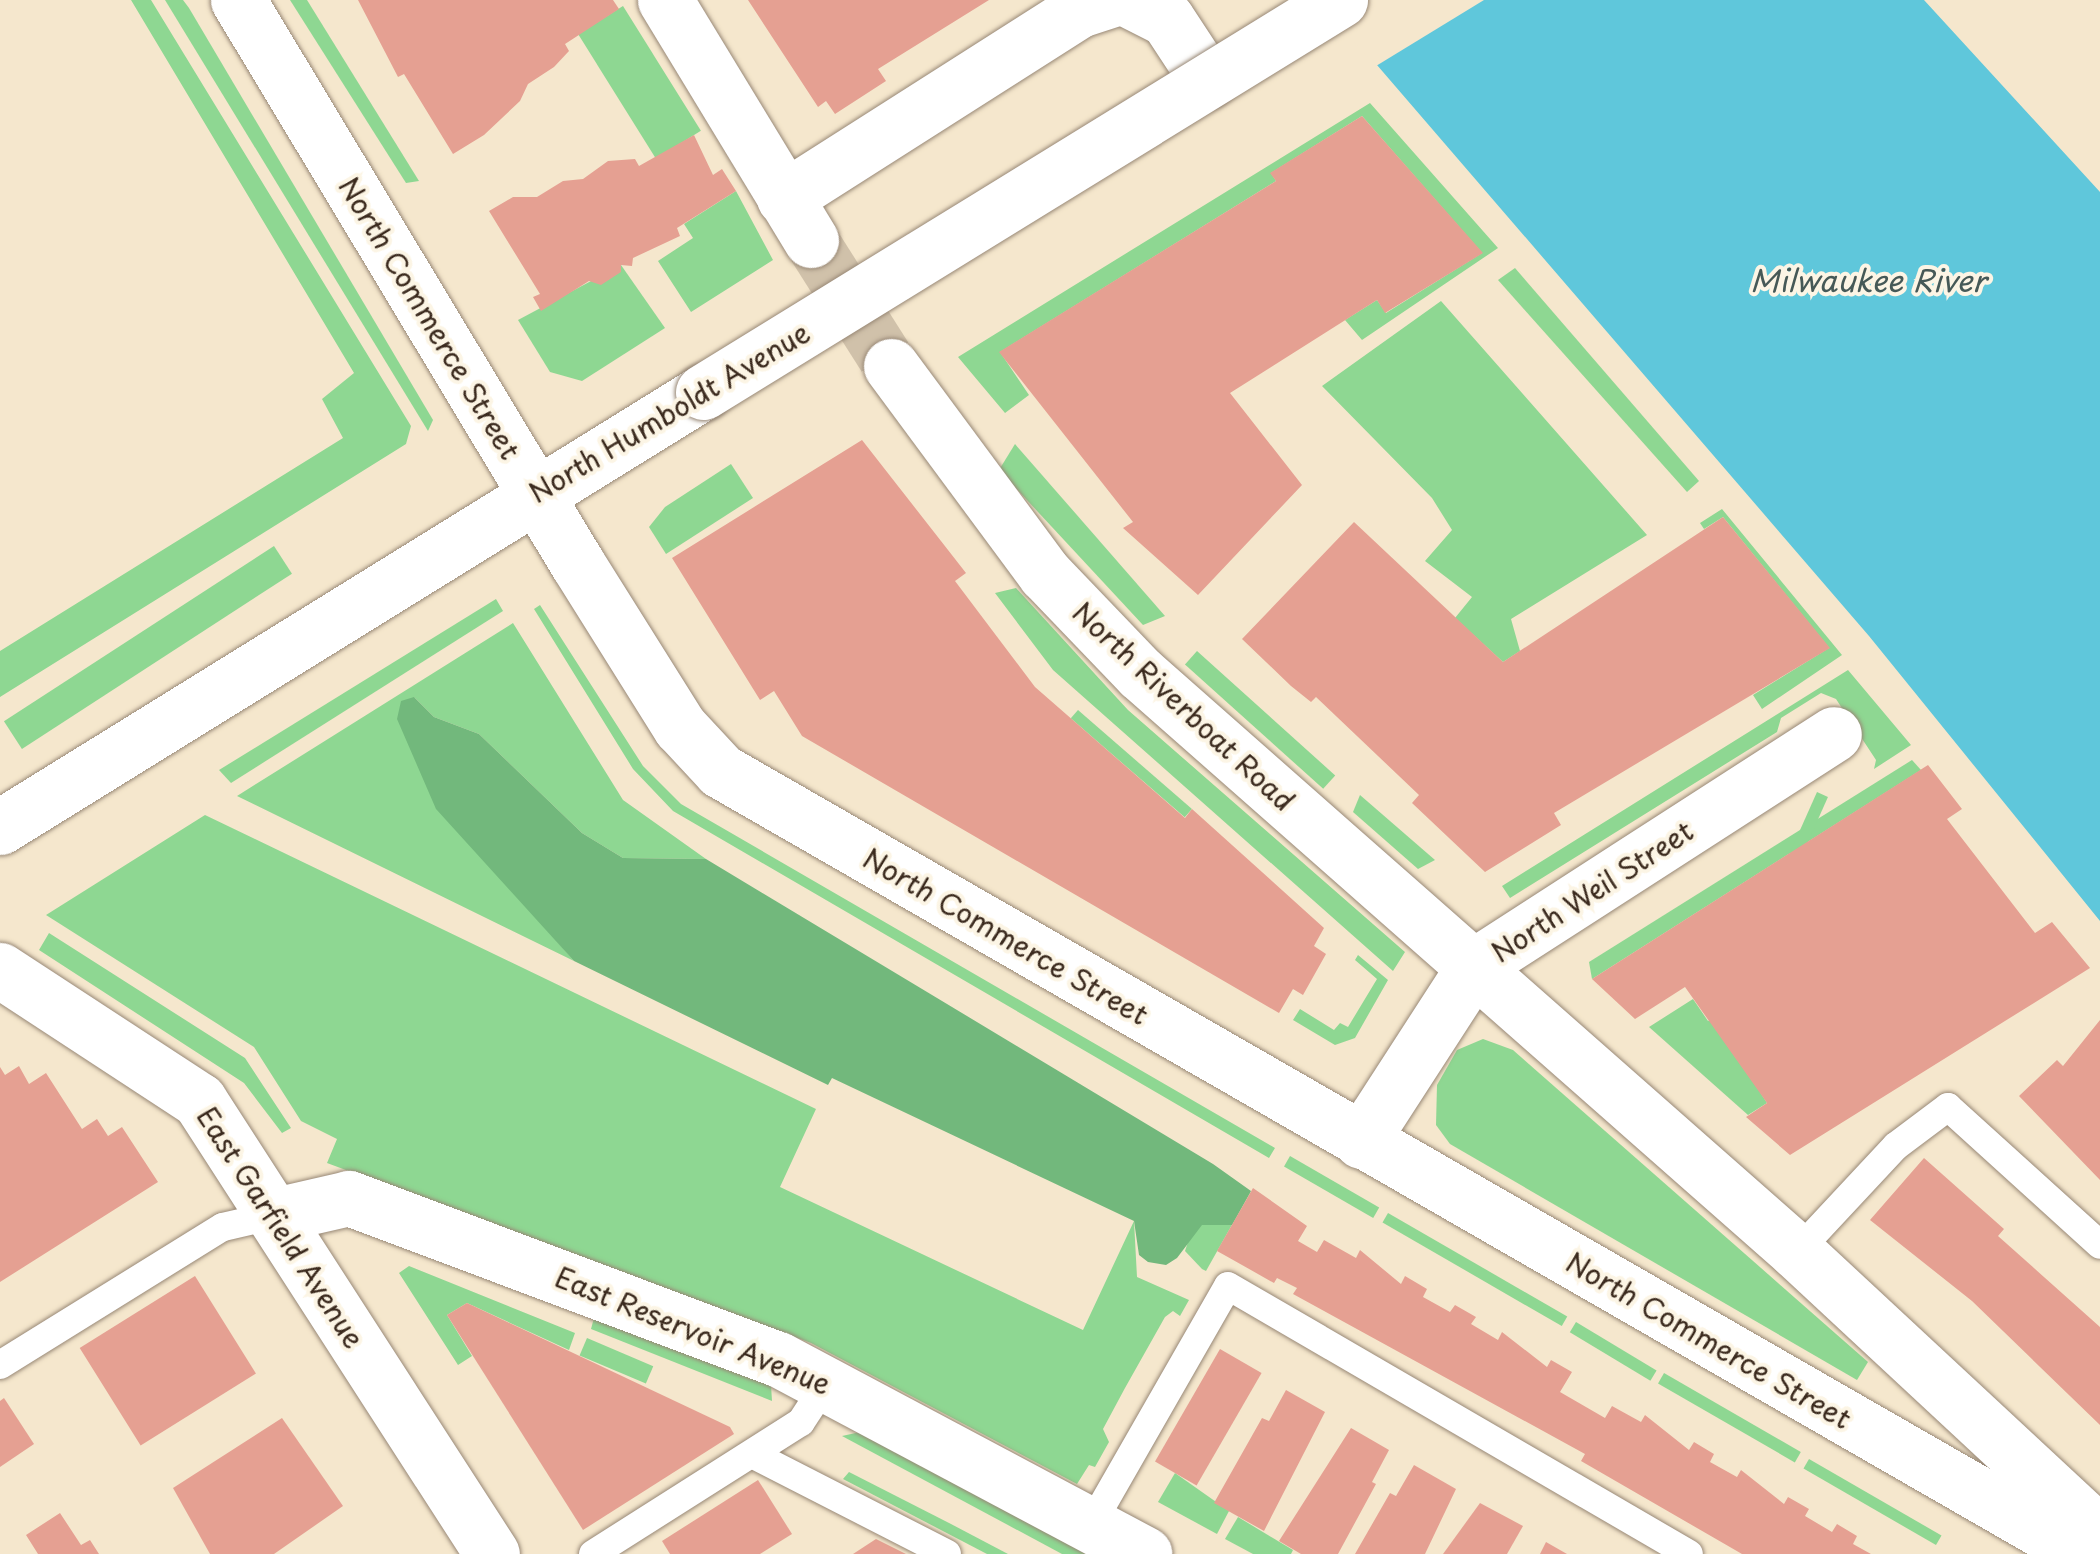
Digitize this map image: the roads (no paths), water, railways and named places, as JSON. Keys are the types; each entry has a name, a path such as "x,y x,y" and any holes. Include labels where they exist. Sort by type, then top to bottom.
{"street":[{"name":"North Commerce Street","path":"238,0 534,494 680,726 721,771 2083,1554"},
{"path":"666,0 798,219 1089,9"},
{"path":"1128,0 1167,19 1207,80"},
{"name":"North Humboldt Avenue","path":"0,827 1340,0"},
{"name":"North Riverboat Road","path":"891,366 975,485 1080,613 1474,966"},
{"name":"North Weil Street","path":"1361,1142 1474,966 1834,734"},
{"path":"1474,966 1797,1252 2100,1534"},
{"name":"East Garfield Avenue","path":"0,970 199,1100 484,1551"},
{"name":"East Reservoir Avenue","path":"275,1215 349,1198 827,1382 1144,1554"}],"lane":[{"path":"1797,1252 1896,1146 1948,1107 2100,1245"},
{"path":"0,1365 223,1227 275,1215"},
{"path":"1091,1525 1228,1286 1689,1554"},
{"path":"593,1554 801,1422 827,1382"},
{"path":"752,1454 947,1554"}],"water":[{"name":"Milwaukee River","path":"1321,0 1924,0 2100,192 2100,921 1869,636"}],"tunnel":[{"path":"811,240 891,366"}]}
